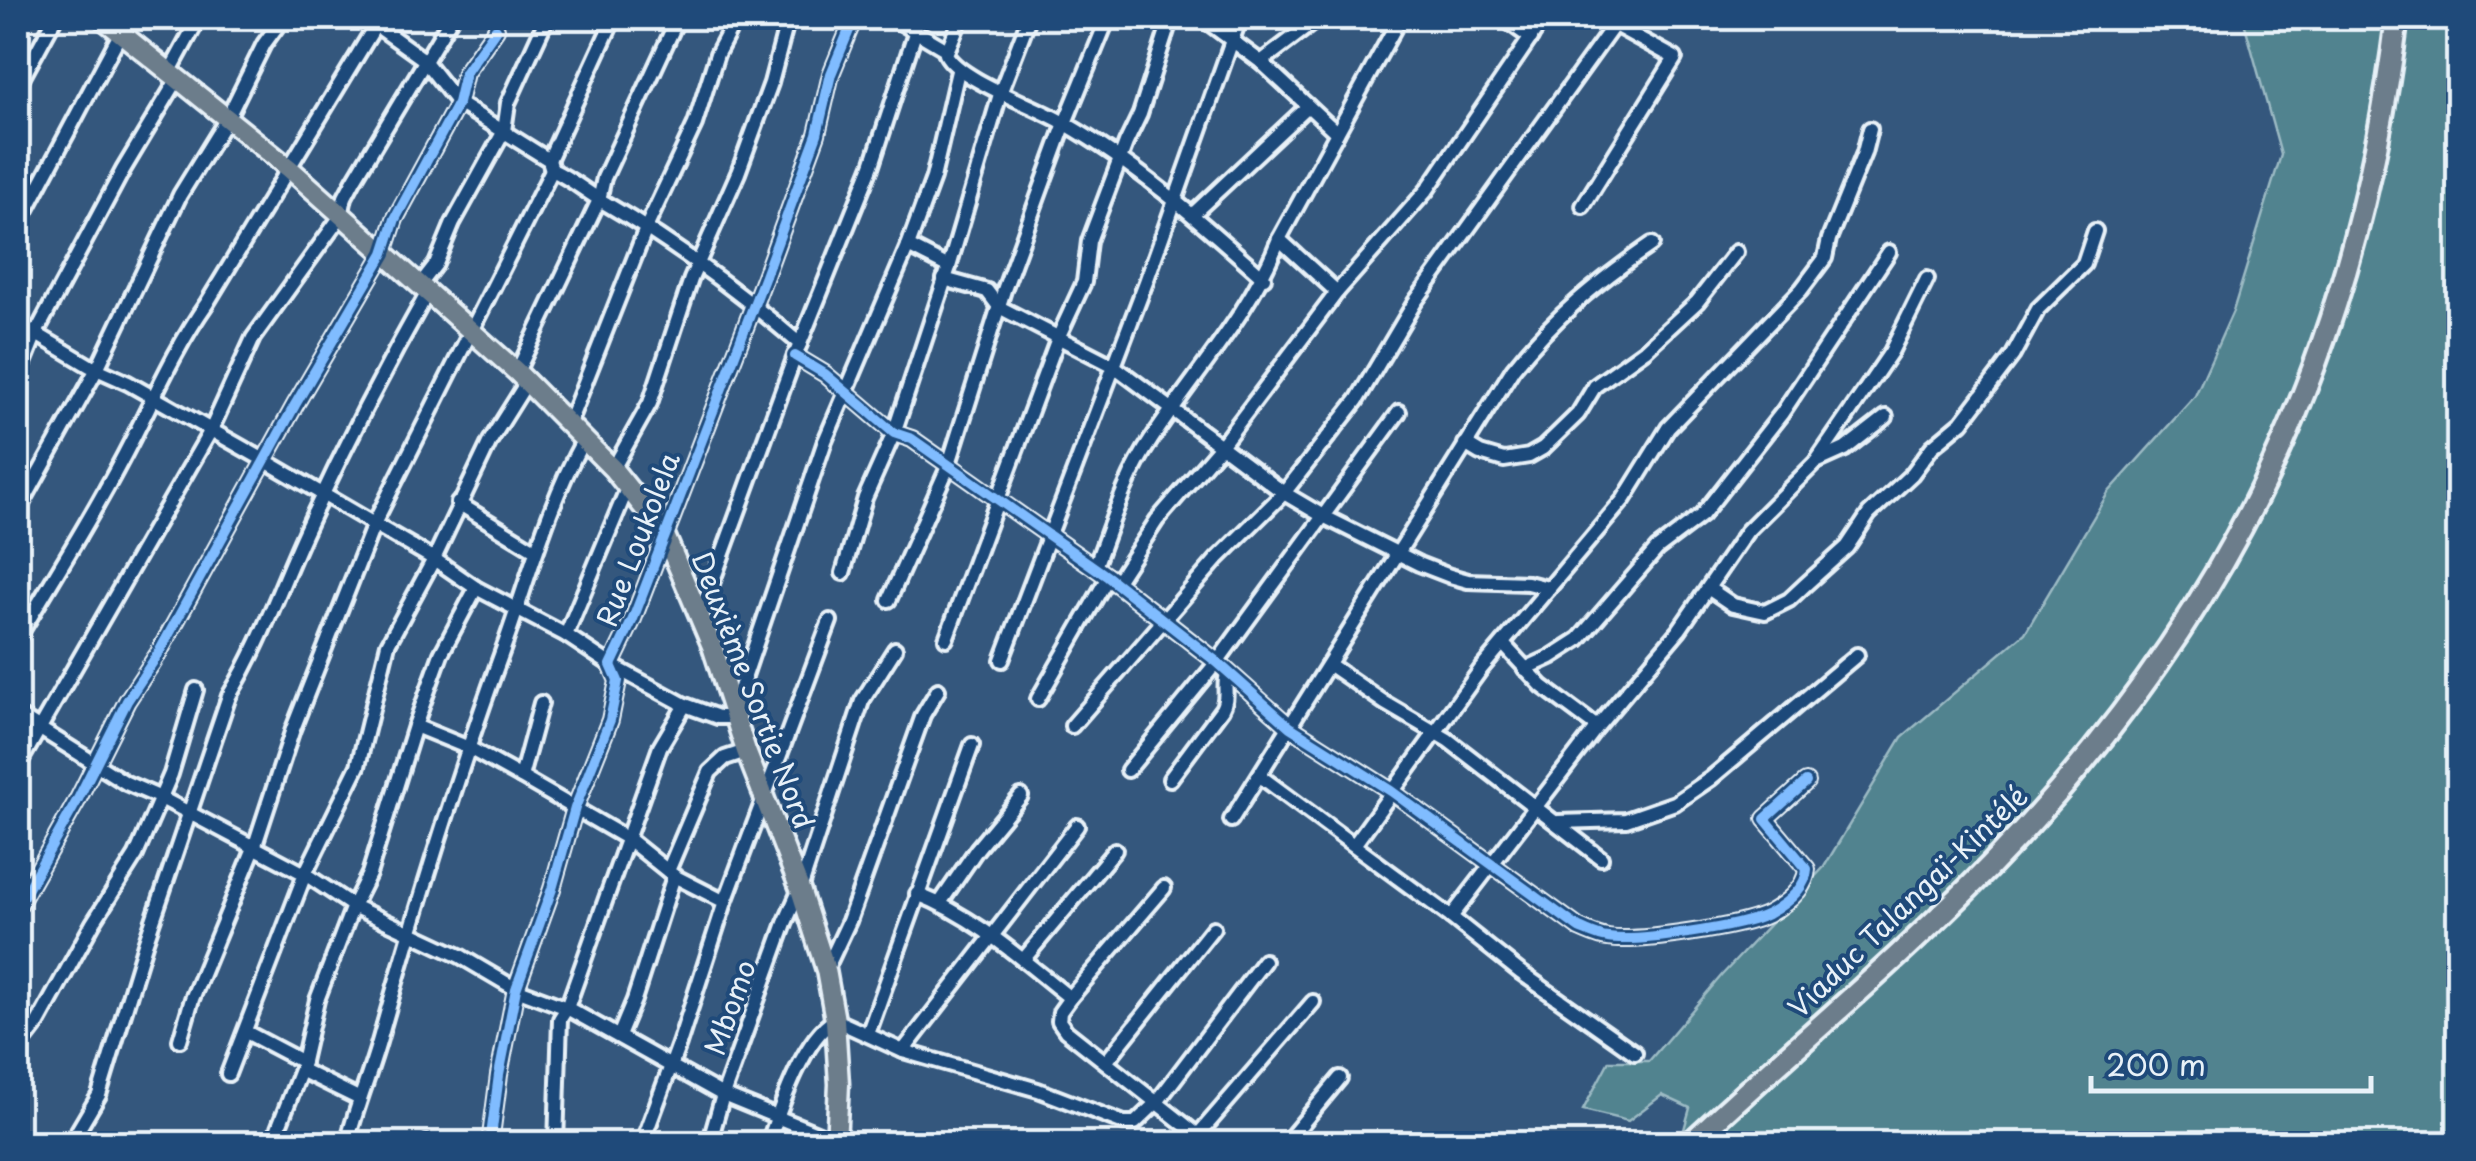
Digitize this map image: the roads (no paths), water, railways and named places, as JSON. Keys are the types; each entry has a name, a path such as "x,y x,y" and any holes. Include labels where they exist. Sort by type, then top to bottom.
{"highway":[{"name":"Viaduc Talangaï-Kintélé","path":"1690,1144 1988,868 2105,738 2154,674 2193,613 2255,504 2314,370 2366,199 2381,130 2397,18"},
{"name":"Viaduc Talangaï-Kintélé","path":"1709,1144 1997,876 2114,745 2204,620 2283,474 2352,296 2380,198 2410,18"}],"main road":[{"name":"Deuxième Sortie Nord","path":"114,24 290,169 522,377 584,439 664,533 700,616 826,970 835,1020 839,1084 836,1142"}],"street":[{"path":"18,86 54,18"},
{"path":"18,378 36,333 173,76 199,18"},
{"path":"18,511 97,369 173,210 228,117 264,44 283,18"},
{"path":"18,766 211,430 254,338 341,216 345,197 451,18"},
{"path":"70,1144 99,1094 229,696 250,661 322,494 453,223 504,131 508,103 547,18"},
{"path":"180,1040 192,999 254,848 292,729 374,524 551,165 614,18"},
{"path":"228,1074 305,874 358,766 388,644 522,377 599,200 604,178 678,18"},
{"path":"569,423 647,226 695,124 717,54 736,18"},
{"path":"612,470 650,403 698,264 738,173 771,83 788,18"},
{"name":"Rue Loukolela","path":"490,1144 516,989 552,889 575,808 610,720 618,681 612,665 754,305 817,134 831,74 854,18"},
{"path":"892,18 947,50"},
{"path":"961,18 947,50 948,59 958,71 1064,123 1120,159 1193,214 1264,278"},
{"path":"843,573 865,498 894,433 1001,90 1029,18"},
{"path":"889,600 948,467 1064,123 1108,18"},
{"path":"946,639 1058,338 1084,282 1086,250 1140,114 1171,18"},
{"path":"1202,18 1262,62 1337,133"},
{"path":"1002,660 1240,18"},
{"path":"1262,62 1319,18"},
{"path":"1095,567 1150,441 1264,278 1278,239 1400,18"},
{"path":"1503,18 1531,38"},
{"path":"1038,700 1112,580 1221,446 1337,292 1427,190 1544,18"},
{"path":"18,638 68,557 180,341 290,169 374,20 424,60 458,102 599,200 647,226 754,305 797,350 894,433 912,440 1050,534 1216,662 1290,727 1391,791 1580,928 1611,939 1664,935 1748,921 1779,907 1806,880 1807,870 1765,819 1806,782"},
{"path":"1072,726 1217,559 1284,493 1356,400 1415,302 1617,21 1675,58 1582,206"},
{"path":"18,226 114,24"},
{"path":"18,906 264,460 384,253 395,219 458,102 465,73 496,29"},
{"path":"700,616 797,350 872,165 915,33"},
{"path":"18,322 685,705 718,717 735,713 825,440 933,178 958,71"},
{"path":"1193,214 1308,106"},
{"path":"1354,845 1481,669 1624,499 1668,428 1801,290 1825,258 1870,129"},
{"path":"1708,588 1733,606 1765,612 1806,585 1847,547 1869,514 1912,474 1932,447 1962,422 2013,355 2038,309 2084,264 2096,231"},
{"path":"1278,239 1337,292"},
{"path":"1231,820 1513,369 1593,285 1652,244"},
{"path":"908,246 946,273 987,291 999,307 1114,366 1284,493 1323,516 1434,571 1468,581 1528,583 1548,588"},
{"path":"1465,444 1480,454 1504,460 1529,456 1543,448 1578,414 1595,386 1645,350 1697,302 1736,252"},
{"path":"1525,669 1578,639 1657,549 1702,515 1782,413 1889,252"},
{"path":"1450,916 1597,727 1679,630 1747,531 1816,462 1891,352 1927,279"},
{"path":"1128,770 1216,662 1399,412"},
{"path":"1816,462 1844,449 1886,417"},
{"path":"348,1144 358,1098 378,1047 468,748 535,550 561,482 584,439"},
{"path":"566,635 626,489"},
{"path":"458,504 535,550"},
{"path":"272,1144 302,1066 317,1000 352,906 370,874 414,726 441,654 476,588"},
{"path":"642,1144 725,902 830,621"},
{"path":"1504,644 1525,669 1597,727"},
{"name":"Mbomo","path":"709,1144 862,701 895,649"},
{"path":"1558,822 1626,820 1674,803 1710,779 1857,655"},
{"path":"1330,665 1384,704 1436,733 1601,858"},
{"path":"1170,780 1227,700 1227,674"},
{"path":"18,1050 38,1023 93,922 136,855 161,798 196,690"},
{"path":"826,970 849,921 923,715 938,690"},
{"path":"520,776 541,702"},
{"path":"556,1144 560,1020 568,1008 660,746 685,705"},
{"path":"18,715 126,783 305,874 352,906 460,956 516,989 568,1008 723,1095 836,1142"},
{"path":"414,726 468,748 520,776 628,839 671,873 725,902"},
{"path":"868,1034 972,745"},
{"path":"618,1036 627,1020 671,873 710,772 735,752 746,751"},
{"path":"1260,776 1634,1053"},
{"path":"940,903 1020,796"},
{"path":"903,1052 1077,826"},
{"path":"1023,960 1115,850"},
{"path":"1164,888 1070,998 1060,1012 1062,1026 1204,1139 1313,1002"},
{"path":"917,894 940,903 992,935 1070,998"},
{"path":"1106,1062 1213,928"},
{"path":"768,1144 776,1119 819,1033 835,1020 903,1052 1038,1090 1124,1123 1135,1123 1158,1102 1264,961"},
{"path":"246,1032 358,1098"},
{"path":"1285,1144 1340,1078"}]}
